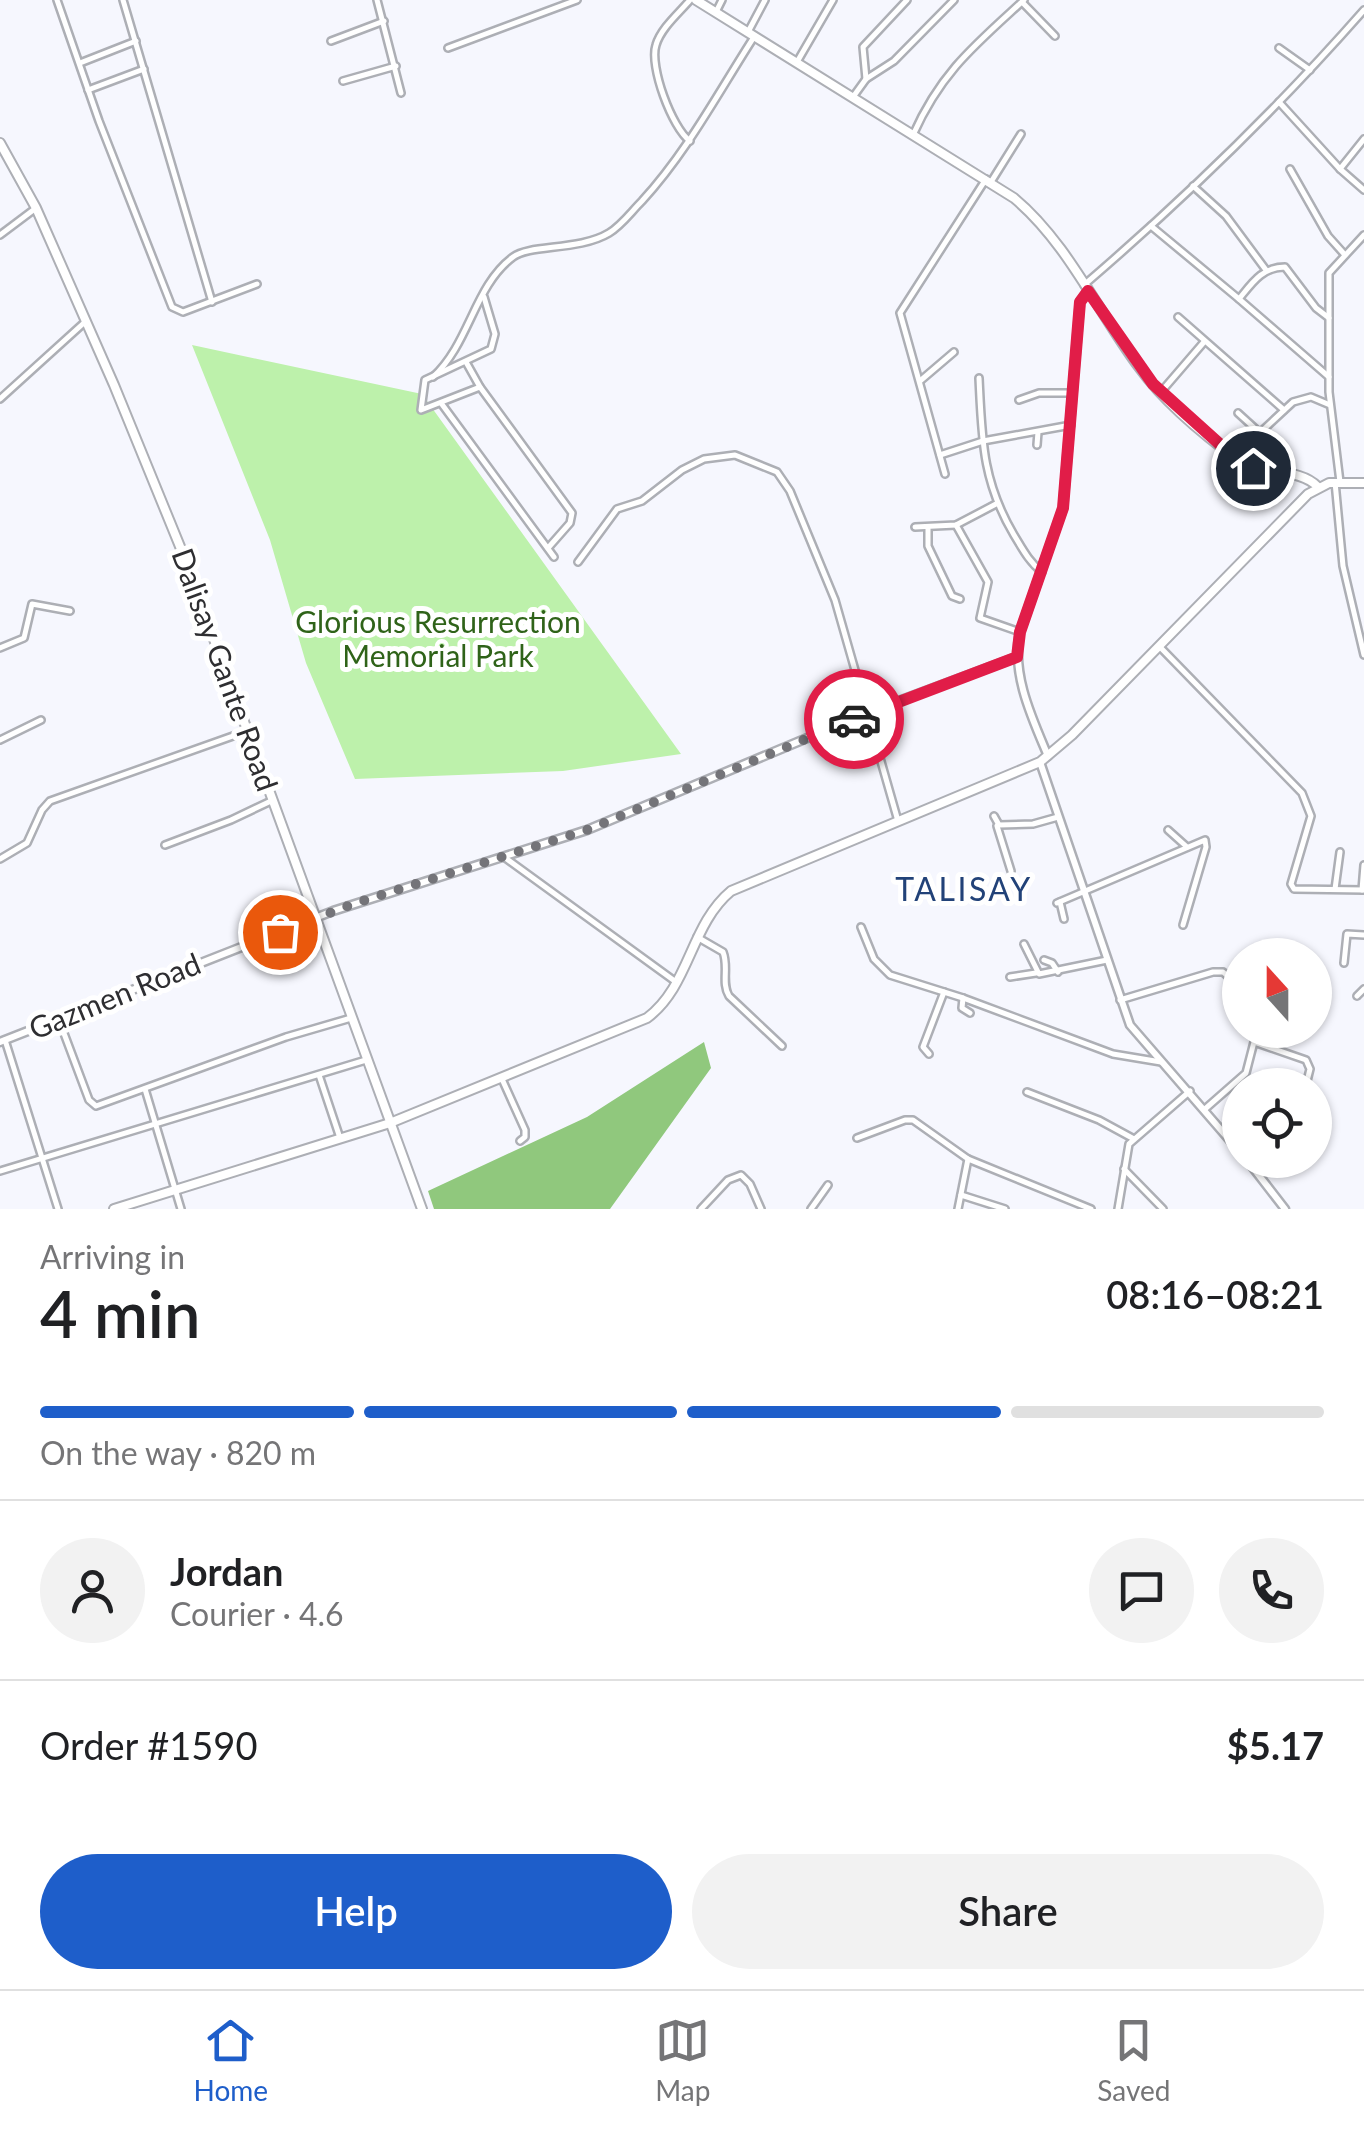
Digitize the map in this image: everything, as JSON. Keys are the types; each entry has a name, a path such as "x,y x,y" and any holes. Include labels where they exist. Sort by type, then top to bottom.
{"main road":[{"path":"693,0 1014,198 1035,218 1138,366 1161,392 1234,457 1253,468 1304,478 1318,487"},
{"name":"Dalisay Gante Road","path":"0,143 36,208 182,549 422,1209"},
{"path":"114,1209 390,1122 638,1023 666,1002 709,914 731,890 1044,759 1301,500 1318,487 1337,482 1364,483"}],"street":[{"path":"57,0 172,308 183,312 256,284"},
{"path":"123,0 212,302"},
{"path":"377,0 402,93"},
{"path":"448,48 577,0"},
{"path":"690,140 672,117 654,57 657,40 693,0"},
{"path":"716,12 722,0"},
{"path":"432,377 456,350 484,294 513,257 590,242 620,225 674,166 751,34 765,0"},
{"path":"797,62 833,0"},
{"path":"866,79 862,47 907,0"},
{"path":"854,97 866,79 894,61 954,0"},
{"path":"913,135 928,101 956,64 1023,1 1055,36"},
{"path":"1222,1130 1130,1025 1060,816 1028,704 1017,657 1020,632 1061,518 1080,302 1086,288 1279,102 1364,10"},
{"path":"331,42 385,21"},
{"path":"80,63 136,41"},
{"path":"1279,48 1310,70"},
{"path":"343,81 396,66"},
{"path":"88,90 144,69"},
{"path":"1279,102 1364,190"},
{"path":"945,474 906,342 901,308 1021,134"},
{"path":"1340,169 1364,139"},
{"path":"1290,169 1328,236 1344,255"},
{"path":"1193,186 1226,216 1266,270"},
{"path":"0,234 36,208"},
{"path":"1151,226 1328,377"},
{"path":"1364,235 1329,273 1328,377 1344,566 1364,656"},
{"path":"1239,298 1266,270 1282,266 1288,268 1316,308 1329,318"},
{"path":"480,387 422,410 425,380 486,353 494,342 484,294"},
{"path":"1178,317 1284,410"},
{"path":"0,399 86,321"},
{"path":"1161,392 1204,342"},
{"path":"920,382 954,352"},
{"path":"466,362 572,514 570,523 548,548"},
{"path":"979,378 984,441 996,504 1027,556 1042,572"},
{"path":"1019,400 1039,393 1073,393"},
{"path":"1234,457 1292,402 1307,397 1330,405"},
{"path":"442,403 554,556"},
{"path":"1238,413 1260,433"},
{"path":"940,455 984,441 1071,424"},
{"path":"1036,445 1038,432"},
{"path":"578,562 616,509 642,501 682,470 704,459 735,455 777,472 790,491 835,600 898,820"},
{"path":"915,527 956,525 996,504"},
{"path":"956,525 988,582 980,618 1020,632"},
{"path":"928,528 928,546 950,592 960,600"},
{"path":"0,648 24,638 32,604 70,610"},
{"path":"1355,613 1364,616"},
{"path":"1159,646 1302,793 1311,816 1291,884 1294,889 1363,890 1364,866"},
{"name":"Gazmen Road","path":"2,1042 314,918 587,830 868,713 1017,657"},
{"path":"0,740 42,720"},
{"path":"0,859 27,843 50,801 247,731"},
{"path":"165,845 271,800"},
{"path":"994,816 1011,871"},
{"path":"996,825 1033,824 1060,816"},
{"path":"1168,830 1188,847"},
{"path":"1064,918 1058,903 1202,840 1206,841 1183,925"},
{"path":"1335,889 1340,852"},
{"path":"504,857 677,984"},
{"path":"860,927 883,970 1113,1054 1164,1062"},
{"path":"1344,963 1347,934 1364,936"},
{"path":"697,938 724,952 726,991 782,1046"},
{"path":"1024,944 1036,973"},
{"path":"1044,960 1058,972"},
{"path":"1010,977 1043,975 1107,960"},
{"path":"1120,1000 1222,972"},
{"path":"1357,996 1364,989"},
{"path":"929,1054 924,1046 944,992"},
{"path":"963,998 962,1008 970,1013"},
{"path":"58,1020 91,1104 96,1106 286,1037 351,1018"},
{"path":"2,1042 58,1209"},
{"path":"1247,1068 1254,1042 1306,1060 1309,1068"},
{"path":"0,1171 366,1060"},
{"path":"319,1074 340,1138"},
{"path":"502,1079 525,1130 526,1137 520,1140"},
{"path":"145,1089 181,1209"},
{"path":"1118,1209 1127,1148 1190,1091"},
{"path":"1026,1092 1099,1120 1134,1139"},
{"path":"1205,1110 1222,1095"},
{"path":"857,1138 914,1120 968,1158 1091,1209"},
{"path":"958,1209 968,1158"},
{"path":"1124,1169 1162,1209"},
{"path":"701,1209 728,1180 741,1175 762,1209"},
{"path":"1261,1178 1285,1209"},
{"path":"810,1209 828,1185"},
{"path":"961,1194 1005,1209"}],"green space":[{"name":"Glorious Resurrection Memorial Park","path":"192,345 422,394 681,754 563,771 355,779 306,663 270,540"},
{"path":"704,1042 711,1068 610,1209 434,1209 428,1191 587,1117"}],"way so far":[{"path":"280,932 356,903 587,830 854,719"}],"district":[{"name":"TALISAY","path":"964,890"}],"route":[{"path":"854,719 1017,657 1020,632 1061,518 1080,302 1088,291 1153,384 1234,457 1253,468"}]}
